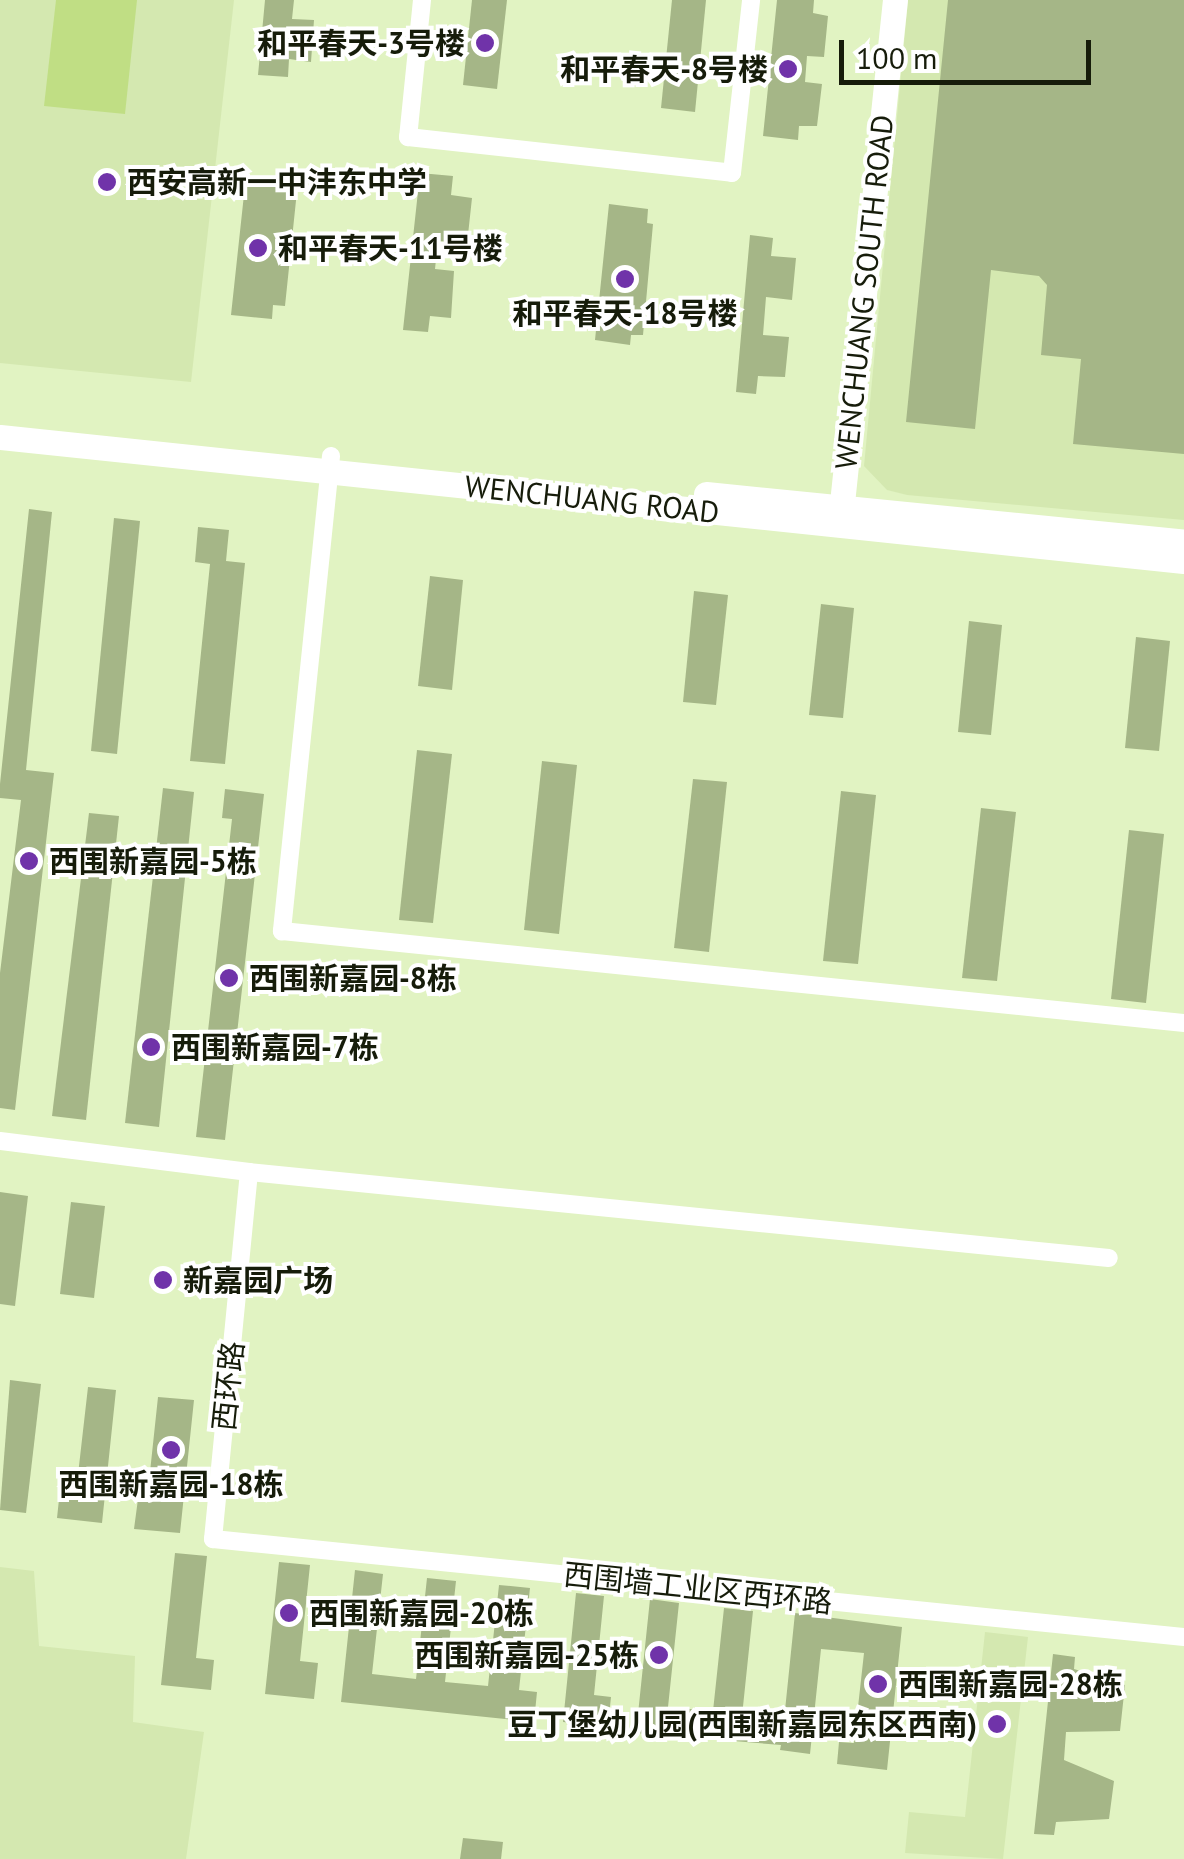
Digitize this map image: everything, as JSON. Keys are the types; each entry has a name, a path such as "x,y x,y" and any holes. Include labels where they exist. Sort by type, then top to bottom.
{"street":[{"path":"422,0 408,137 732,173 750,0"},
{"name":"WENCHUANG SOUTH ROAD","path":"840,516 895,0"},
{"name":"WENCHUANG ROAD","path":"0,420 330,464"},
{"name":"WENCHUANG ROAD","path":"0,437 330,464 840,516 1184,542"},
{"path":"330,464 282,931 1184,1023"},
{"name":"WENCHUANG ROAD","path":"840,516 1184,561"},
{"path":"0,1141 250,1172 1109,1258"},
{"name":"西环路","path":"213,1539 250,1172"},
{"name":"西围墙工业区西环路","path":"213,1539 1184,1637"}],"shaded area":[{"name":"西安高新一中沣东中学","path":"0,0 234,0 191,382 0,363"},
{"path":"56,0 137,0 125,114 44,106"},
{"path":"908,0 1184,0 1184,520 907,495 887,490 864,466"},
{"path":"0,1567 34,1571 39,1646 135,1656 133,1722 204,1732 186,1859 0,1859"},
{"name":"豆丁堡幼儿园(西围新嘉园东区西南)","path":"985,1632 1028,1637 1003,1859 905,1853 909,1812 965,1817"}],"building":[{"path":"265,0 294,0 292,19 314,20 311,62 289,59 288,77 258,75"},
{"name":"和平春天-3号楼","path":"472,0 507,0 497,89 463,85"},
{"path":"672,0 706,0 695,112 661,108"},
{"name":"和平春天-8号楼","path":"777,0 814,0 813,13 828,16 824,57 807,56 805,82 822,84 817,126 799,126 798,140 763,136"},
{"path":"948,0 1184,0 1184,454 1073,444 1081,359 1041,355 1047,285 1039,276 991,270 975,429 906,422"},
{"path":"420,173 453,176 451,195 472,198 467,244 438,241 435,269 454,271 451,318 430,316 428,332 403,330"},
{"name":"和平春天-11号楼","path":"246,176 289,181 287,190 297,191 285,306 273,305 272,319 231,315"},
{"name":"和平春天-18号楼","path":"609,204 648,209 647,223 653,224 643,335 631,335 630,345 595,340"},
{"path":"750,235 773,238 771,256 796,258 792,300 766,297 763,335 789,337 785,377 758,376 756,394 736,392"},
{"path":"29,509 52,512 26,770 54,773 15,1110 0,1108 0,973 21,800 0,798 0,784"},
{"path":"114,518 140,521 117,754 91,751"},
{"path":"198,527 229,530 226,561 245,563 225,764 190,761 210,564 195,562"},
{"path":"430,576 463,580 452,690 418,686"},
{"path":"694,591 728,595 716,705 683,702"},
{"path":"821,604 854,608 843,718 809,715"},
{"path":"969,621 1002,625 991,735 958,732"},
{"path":"1136,637 1170,641 1159,751 1125,748"},
{"path":"417,750 452,754 433,923 399,920"},
{"path":"542,761 577,765 559,934 524,930"},
{"path":"693,779 727,782 709,952 674,948"},
{"path":"163,788 194,792 159,1127 125,1123"},
{"name":"西围新嘉园-8栋","path":"225,789 264,794 225,1140 196,1137 232,819 222,818"},
{"path":"841,791 876,795 858,964 823,961"},
{"path":"981,808 1016,812 997,981 962,978"},
{"path":"89,813 119,816 86,1120 52,1116"},
{"path":"1129,830 1164,834 1146,1003 1111,999"},
{"path":"0,1192 28,1196 15,1306 0,1304"},
{"path":"71,1202 105,1206 94,1298 60,1294"},
{"path":"10,1380 41,1384 26,1513 0,1510"},
{"path":"88,1387 116,1390 102,1523 57,1518 60,1490 76,1492"},
{"name":"西围新嘉园-18栋","path":"158,1397 194,1400 180,1533 134,1529 138,1499 147,1500"},
{"path":"175,1553 207,1556 196,1658 214,1660 211,1690 161,1685"},
{"name":"西围新嘉园-20栋","path":"279,1562 310,1565 300,1661 318,1663 314,1699 265,1694"},
{"path":"355,1570 383,1574 372,1674 416,1679 427,1578 456,1581 445,1682 488,1686 499,1585 530,1588 519,1690 537,1692 534,1722 341,1702"},
{"path":"576,1593 604,1596 594,1695 611,1697 608,1726 563,1722"},
{"path":"650,1599 679,1603 668,1707 713,1711 724,1608 753,1611 742,1716 784,1720 795,1613 902,1627 887,1770 837,1764 839,1742 854,1743 864,1653 821,1649 810,1754 780,1750 781,1745 636,1733"},
{"path":"1053,1654 1075,1657 1074,1669 1125,1685 1120,1731 1066,1732 1064,1760 1114,1781 1109,1819 1056,1822 1054,1835 1034,1834"},
{"path":"463,1838 503,1842 501,1859 460,1859"}],"place":[{"name":"和平春天-3号楼","path":"485,43"},
{"name":"和平春天-8号楼","path":"788,69"},
{"name":"西安高新一中沣东中学","path":"107,182"},
{"name":"和平春天-11号楼","path":"258,248"},
{"name":"和平春天-18号楼","path":"625,279"},
{"name":"西围新嘉园-5栋","path":"29,861"},
{"name":"西围新嘉园-8栋","path":"229,978"},
{"name":"西围新嘉园-7栋","path":"151,1047"},
{"name":"新嘉园广场","path":"163,1280"},
{"name":"西围新嘉园-18栋","path":"171,1450"},
{"name":"西围新嘉园-20栋","path":"289,1613"},
{"name":"西围新嘉园-25栋","path":"659,1655"},
{"name":"西围新嘉园-28栋","path":"878,1684"},
{"name":"豆丁堡幼儿园(西围新嘉园东区西南)","path":"997,1724"}]}
